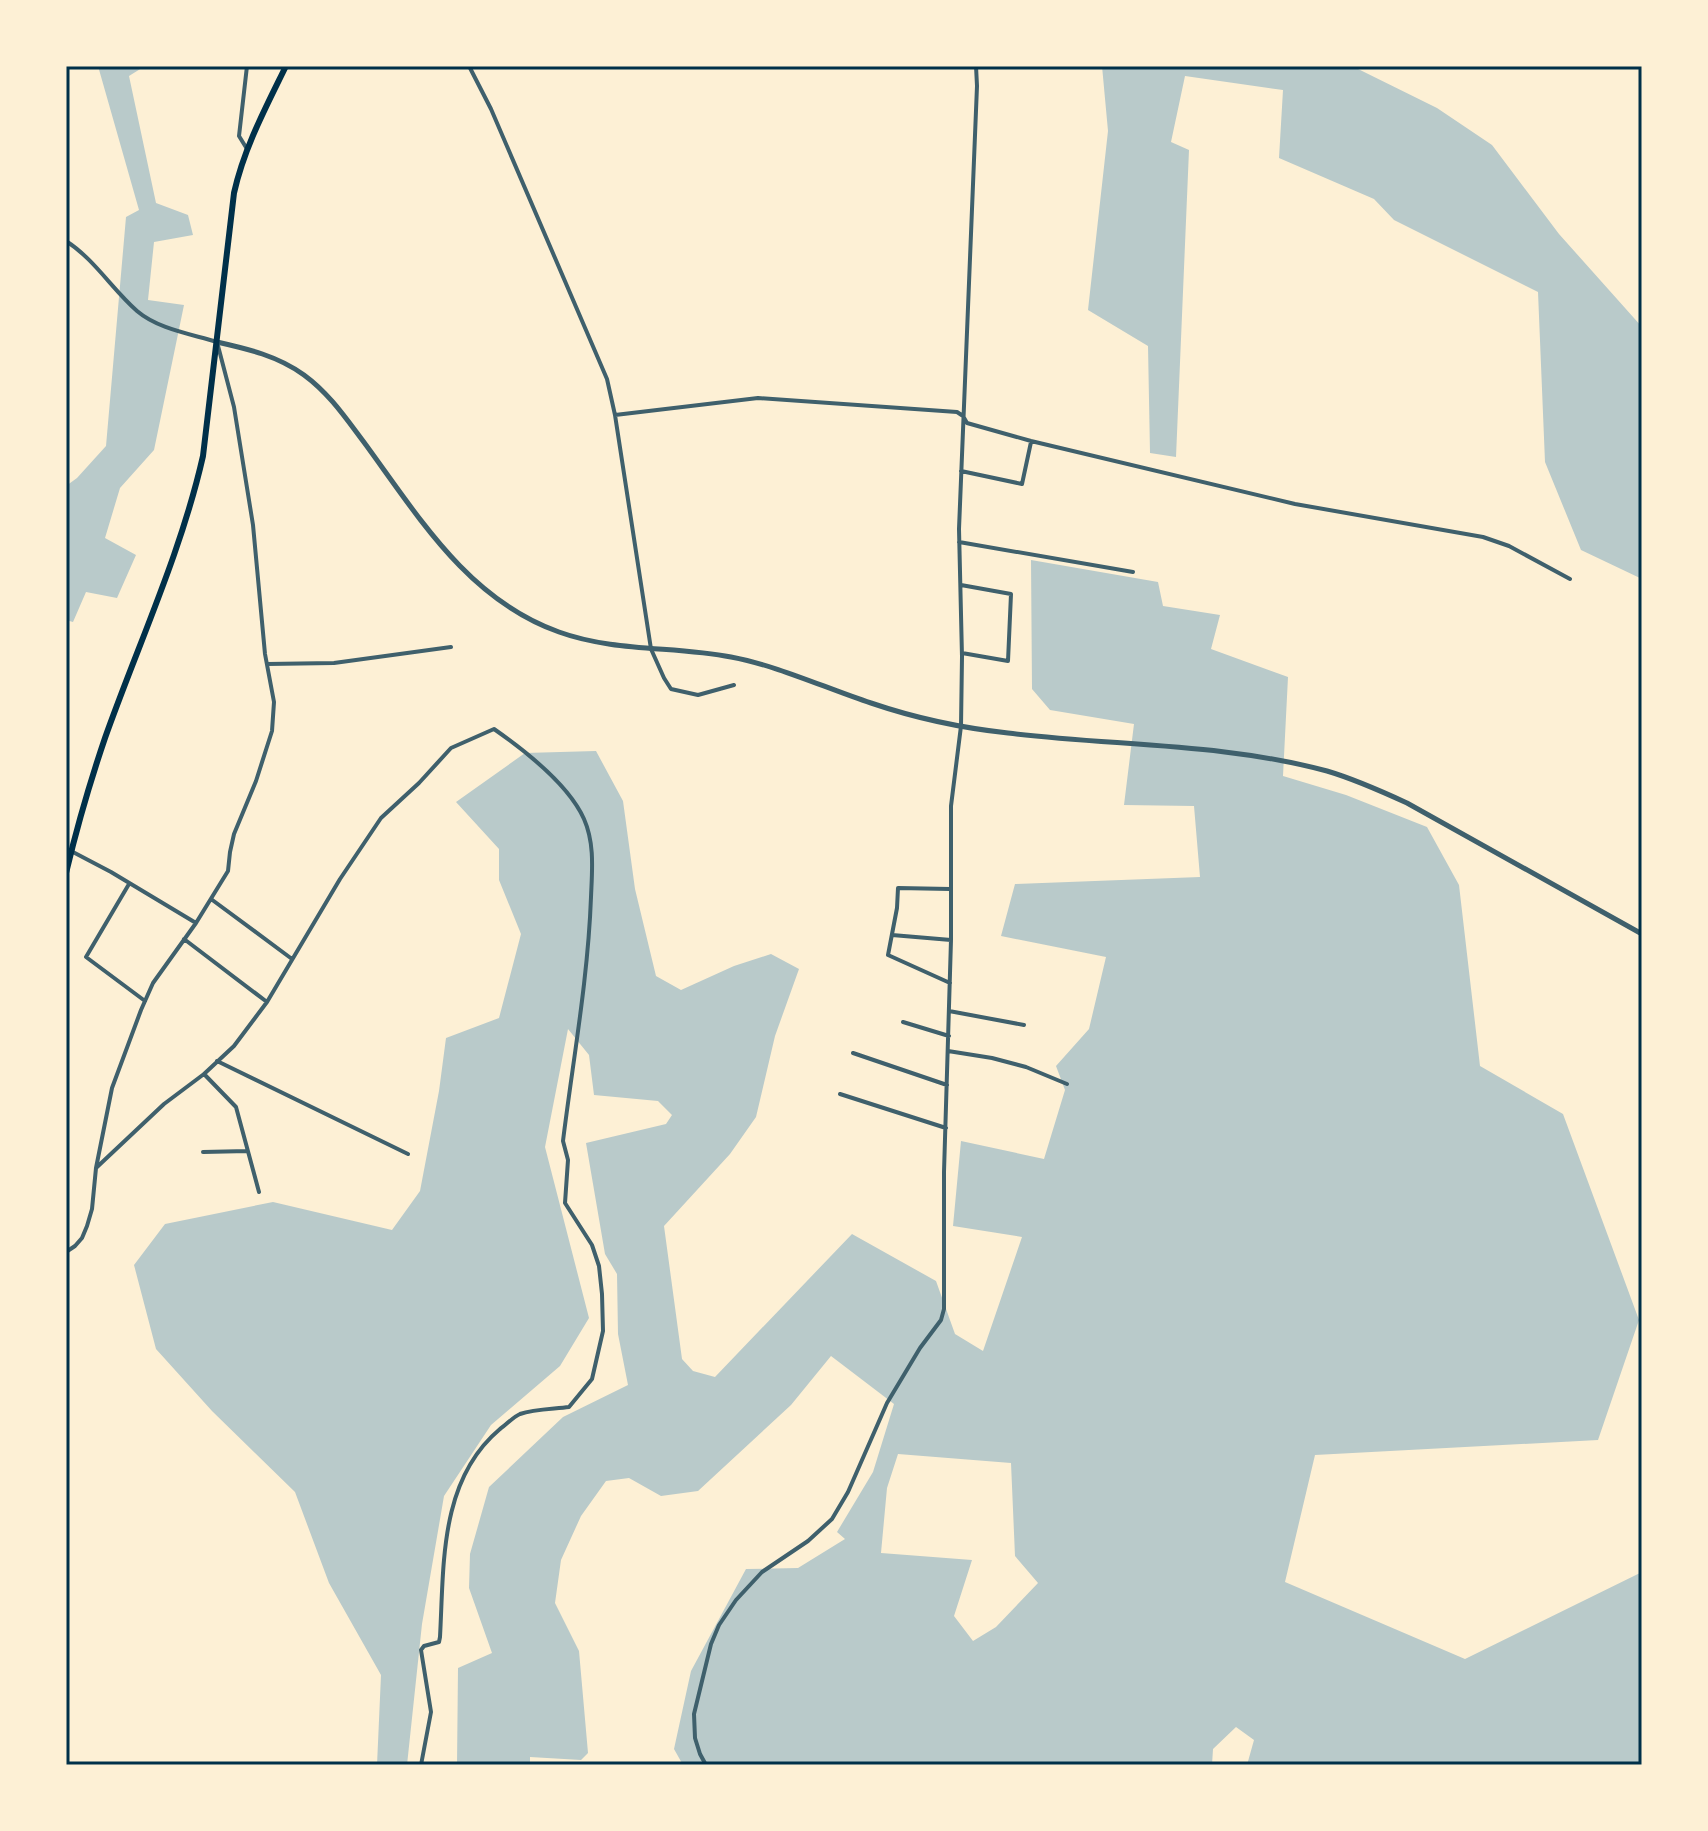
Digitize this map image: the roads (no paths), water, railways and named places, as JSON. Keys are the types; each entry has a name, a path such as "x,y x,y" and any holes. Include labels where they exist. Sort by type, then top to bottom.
{"main road":[{"path":"66,873 83,805 105,738 196,486 203,456 239,169 286,66"}],"street":[{"path":"247,66 239,136 247,149"},
{"path":"469,66 491,109 607,379 651,649 671,689 698,695 734,685"},
{"path":"706,1765 695,1738 694,1714 711,1644 719,1625 736,1600 762,1572 808,1541 832,1519 848,1492 887,1403 941,1320 945,1297 951,806 961,726 959,542 976,66"},
{"path":"66,241 99,270 138,312 166,327 269,356 287,364 316,385 343,414 452,560 498,600 562,633 651,649 732,657 785,672 897,712 961,726 1257,756 1329,772 1407,803 1642,934"},
{"path":"66,1252 82,1238 87,1226 112,1088 145,1001 153,983 228,871 234,834 272,731 274,702 267,664 253,525 234,407 217,342"},
{"path":"615,415 758,398 957,412 967,423 1031,441 1295,504 1483,537 1509,546 1570,579"},
{"path":"961,471 1022,484 1031,441"},
{"path":"959,542 1133,572"},
{"path":"961,585 1011,594 1008,661 962,653"},
{"path":"267,664 334,663 451,647"},
{"path":"96,1168 164,1104 204,1074 234,1046 267,1002 340,879 381,818 451,748 494,729 566,791 586,823 593,854 589,938 563,1141 568,1160 565,1203 592,1245 599,1266 603,1331 592,1379 569,1407 518,1415 487,1440 468,1466 445,1534 439,1642 424,1646 421,1650 431,1712 421,1765"},
{"path":"71,851 196,923"},
{"path":"129,884 86,957 145,1001"},
{"path":"950,889 898,888 888,955 950,983"},
{"path":"211,899 292,959"},
{"path":"892,935 951,940"},
{"path":"184,939 267,1002"},
{"path":"949,1011 1024,1025"},
{"path":"903,1022 949,1036"},
{"path":"948,1051 1026,1067 1067,1084"},
{"path":"853,1053 947,1085"},
{"path":"217,1061 408,1154"},
{"path":"204,1074 236,1107 259,1192"},
{"path":"840,1094 946,1128"},
{"path":"203,1152 248,1151"}]}
